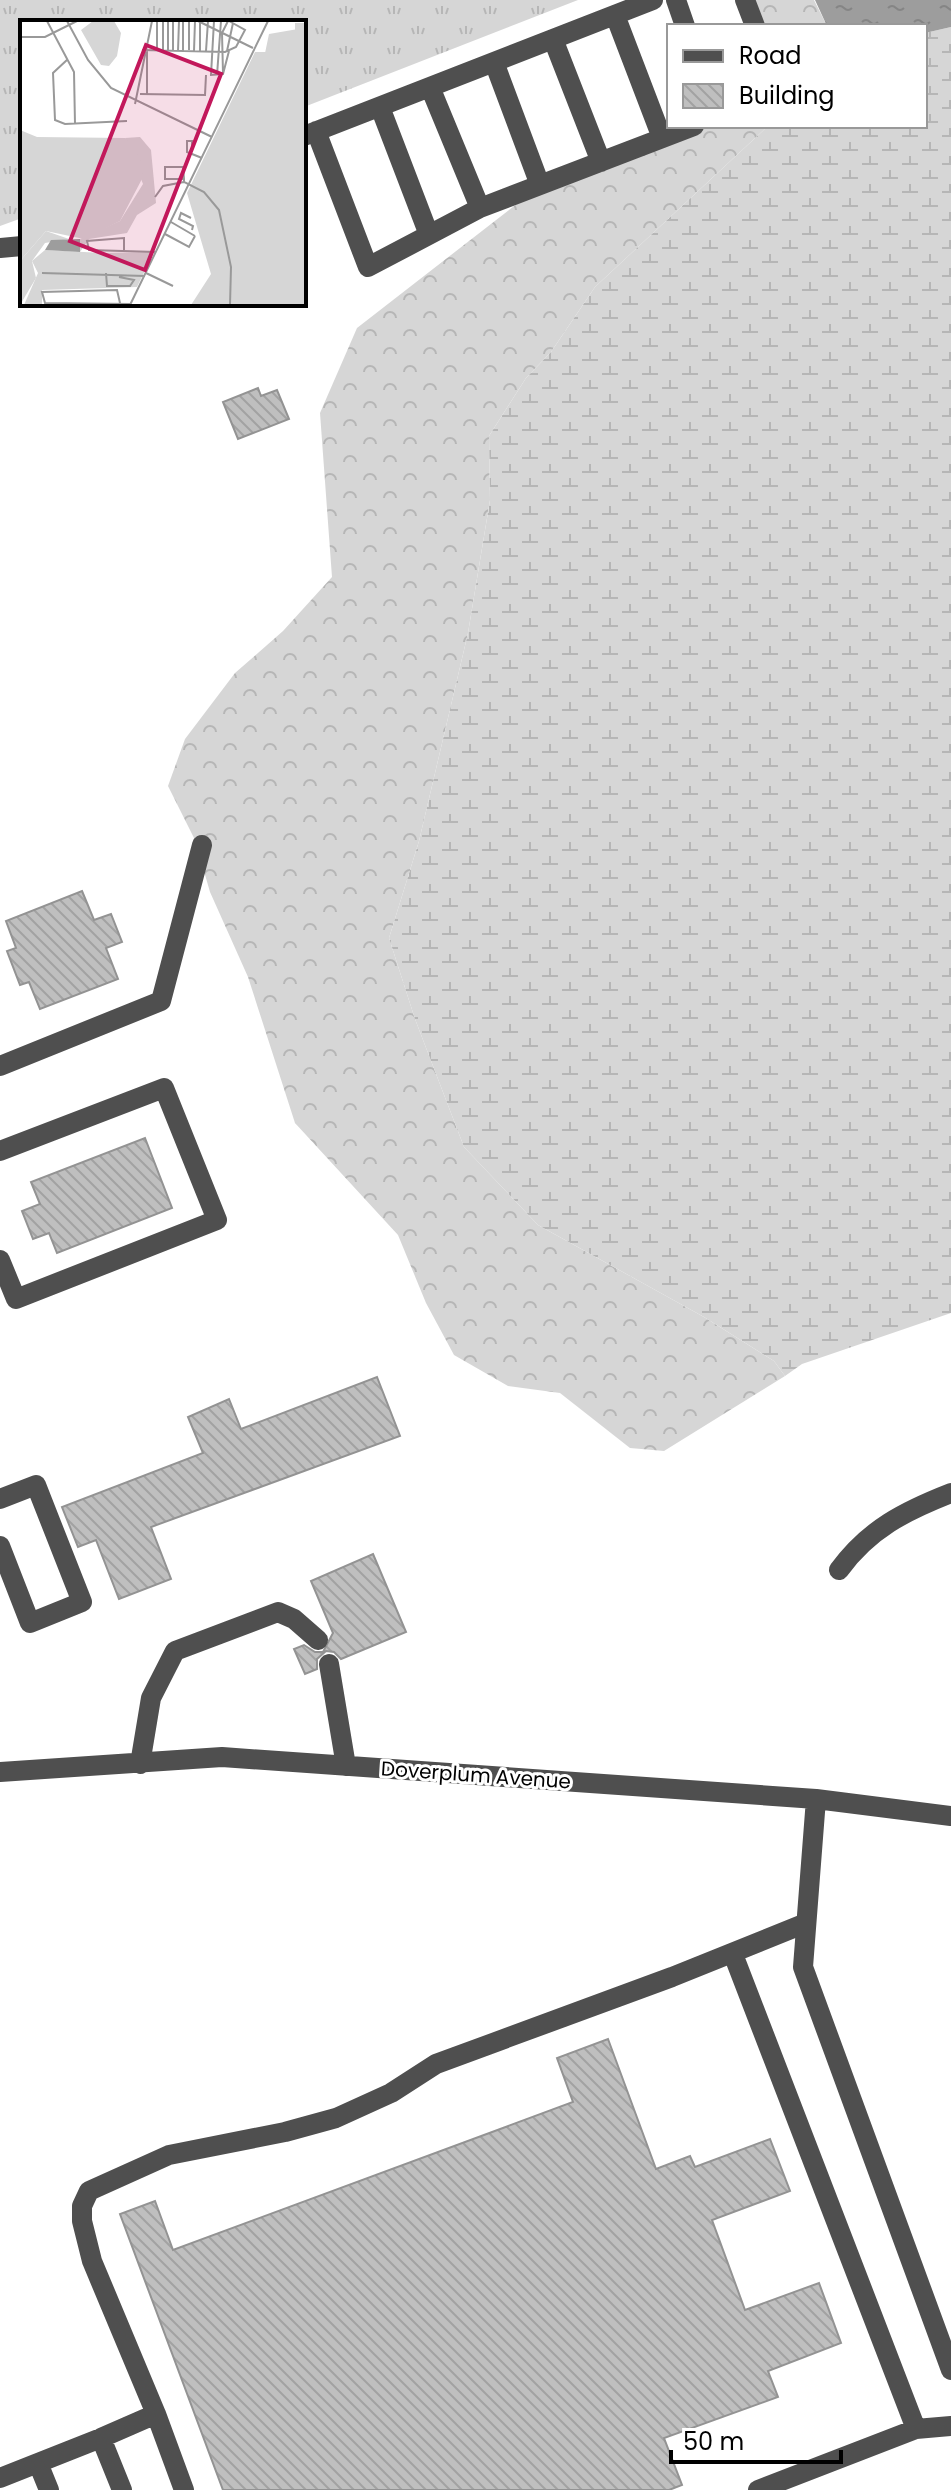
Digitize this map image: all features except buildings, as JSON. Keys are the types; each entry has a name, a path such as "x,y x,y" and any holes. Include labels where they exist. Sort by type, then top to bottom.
{"street":[{"path":"653,0 310,134 368,267 480,208 689,128"},
{"path":"676,0 684,24"},
{"path":"745,0 754,24"},
{"path":"615,15 662,138"},
{"path":"553,39 601,162"},
{"path":"494,62 540,185"},
{"path":"430,87 480,208"},
{"path":"380,107 429,235"},
{"path":"0,248 20,246"},
{"path":"0,1066 161,1001 202,845"},
{"path":"0,1151 164,1088 217,1220 16,1299 0,1260"},
{"path":"0,1499 36,1485 82,1602 30,1623 0,1546"},
{"path":"839,1570 870,1534 893,1518 951,1493"},
{"path":"140,1764 151,1698 175,1651 278,1612 294,1619 318,1640"},
{"path":"329,1664 346,1766"},
{"name":"Doverplum Avenue","path":"0,1772 222,1757 816,1799 951,1816"},
{"path":"816,1799 803,1967 951,2370"},
{"path":"184,2490 92,2261 82,2221 82,2206 89,2191 169,2155 285,2132 336,2118 391,2093 436,2064 733,1954 806,1923"},
{"path":"733,1954 916,2429"},
{"path":"0,2478 156,2414"},
{"path":"758,2490 809,2481 916,2429 951,2426"},
{"path":"101,2438 122,2490"},
{"path":"38,2463 49,2490"}],"green space":[{"path":"0,0 578,0 306,106 306,20 20,20 20,219 0,226"},
{"path":"754,0 814,0 826,24 763,24"},
{"path":"951,27 951,1313 802,1364 785,1376 774,1361 704,1317 538,1225 464,1147 415,1019 389,938 419,841 468,633 490,500 489,436 526,378 551,352 595,287 766,128 927,128 927,33"},
{"path":"683,128 766,128 595,287 551,352 526,378 489,436 490,500 468,633 419,841 389,938 415,1019 464,1147 538,1225 704,1317 774,1361 785,1376 664,1451 630,1448 560,1393 508,1386 454,1355 426,1303 398,1235 295,1123 248,977 210,892 195,840 168,786 185,739 235,673 283,631 332,577 320,413 357,328 536,189"}],"water":[{"path":"815,0 951,0 951,27 927,33 927,24 826,24"}]}
